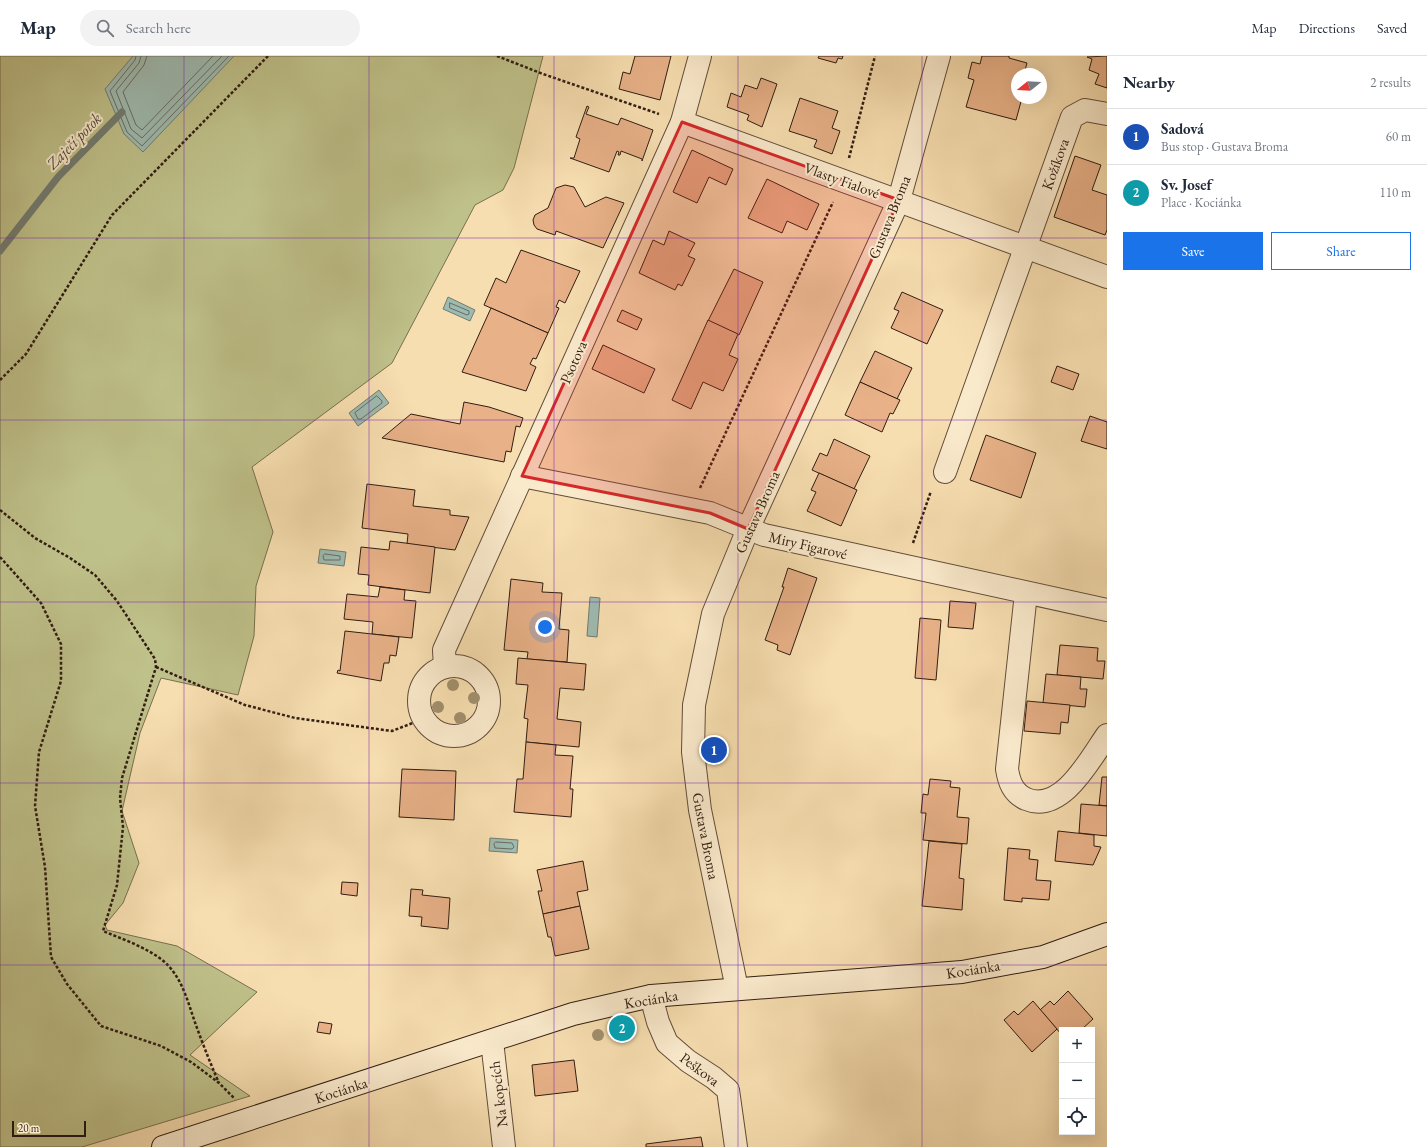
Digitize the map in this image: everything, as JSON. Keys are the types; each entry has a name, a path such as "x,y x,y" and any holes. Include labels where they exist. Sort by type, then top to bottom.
{"street":[{"name":"Psotova","path":"445,667 444,650 682,122 700,56"},
{"name":"Gustava Broma","path":"737,989 698,797 693,752 694,705 713,614 748,529 899,200 939,56"},
{"name":"Kožíkova","path":"1024,246 1072,116 1085,110 1107,114"},
{"name":"Vlasty Fialové","path":"682,122 1107,277"},
{"path":"945,472 1024,246"},
{"name":"Miry Figarové","path":"522,476 690,508 710,513 764,535 1107,610"},
{"path":"1026,593 1007,769 1009,781 1022,797 1033,802 1045,801 1054,798 1070,785 1107,736"},
{"path":"457,666 469,669 479,676 486,685 489,696 489,707 486,718 479,727 470,734 458,737 447,737 438,733 423,719 419,710 420,690 426,680 435,671 445,667 457,666"},
{"name":"Kociánka","path":"162,1147 573,1014 651,996 962,972 1043,957 1107,934"},
{"name":"Peškova","path":"651,996 658,1022 667,1043 688,1061 714,1078 728,1090 736,1147"},
{"name":"Na kopcích","path":"492,1041 504,1147"}],"path":[{"path":"0,380 26,354 112,215 268,56"},
{"path":"497,56 543,74 682,122"},
{"path":"690,508 843,180 875,56"},
{"path":"905,566 934,481 945,472"},
{"path":"0,510 35,538 70,558 95,575 117,601 155,659 156,667 122,778 120,798 123,827 117,885 102,931 135,944 161,959 174,972 184,988 203,1045 219,1083"},
{"path":"0,557 41,603 61,644 61,681 39,752 35,806 45,868 51,957 67,984 101,1026 161,1046 191,1062 219,1083 240,1104 248,1119"},
{"path":"156,667 245,705 295,718 392,731 423,719"}],"highlighted area":[{"path":"682,122 899,200 748,529 710,513 522,476"}],"green space":[{"path":"0,56 543,56 514,168 503,190 475,205 392,363 252,467 273,532 256,586 254,636 238,695 161,678 140,733 122,811 139,863 123,903 105,925 107,930 177,946 257,992 190,1055 250,1096 82,1147 0,1147"}],"water":[{"path":"133,56 234,56 143,152 124,134 105,89"},
{"path":"448,297 475,310 470,321 443,309"},
{"path":"379,390 389,403 358,426 349,413"},
{"path":"320,549 346,552 344,566 318,563"},
{"path":"590,597 600,598 597,637 587,636"},
{"path":"490,838 518,840 517,853 489,851"}],"building":[{"path":"635,56 671,56 660,100 619,89 623,72 630,74"},
{"path":"819,56 843,56 842,59 838,58 836,63 818,58"},
{"path":"982,56 1009,56 1009,58 1027,63 1026,68 1011,68 1011,104 1020,104 1016,120 966,107 974,80 968,78 972,62 980,64"},
{"path":"1107,56 1107,88 1095,84 1099,74 1089,70 1092,59 1087,57"},
{"path":"761,78 777,84 762,127 747,120 749,115 727,107 731,93 741,97 745,85 757,89"},
{"path":"800,98 838,111 832,128 840,131 832,154 814,147 817,140 789,131"},
{"path":"587,106 589,107 586,114 618,125 621,118 653,130 642,161 642,159 621,151 620,155 618,155 619,152 617,151 609,172 570,158 574,158 580,139 576,137"},
{"path":"692,150 733,169 726,185 709,177 697,203 673,192"},
{"path":"1075,156 1101,165 1092,190 1107,195 1107,230 1105,235 1054,217"},
{"path":"767,179 819,204 807,230 787,221 782,233 748,218"},
{"path":"565,185 574,187 585,207 606,197 624,203 603,248 556,231 555,235 537,229 534,225 533,220 535,215 548,208 556,188"},
{"path":"669,231 695,243 688,256 695,259 682,286 678,284 675,290 639,273 653,240 664,245"},
{"path":"521,250 580,271 565,303 559,300 556,307 559,308 548,333 484,305 496,278 506,283"},
{"path":"734,269 763,282 739,335 708,321"},
{"path":"902,292 943,310 927,344 891,328 899,311 894,309"},
{"path":"491,308 548,333 536,359 533,358 530,364 536,367 526,391 462,372"},
{"path":"622,310 642,319 637,330 617,321"},
{"path":"708,320 738,334 729,355 738,359 723,391 703,382 691,409 672,400"},
{"path":"603,345 655,369 644,393 592,369"},
{"path":"875,351 912,368 897,399 860,382"},
{"path":"1057,366 1079,374 1073,390 1051,382"},
{"path":"860,382 900,400 893,414 890,413 882,432 845,415"},
{"path":"464,402 489,407 523,418 520,427 516,426 511,452 506,451 504,462 382,438 411,414 460,424"},
{"path":"1090,416 1107,422 1107,449 1081,441"},
{"path":"986,435 1036,453 1021,498 970,480"},
{"path":"834,439 870,456 854,489 812,470 820,453 827,456"},
{"path":"819,473 857,490 841,526 807,511 816,492 811,490"},
{"path":"367,484 415,490 413,506 450,510 450,515 469,517 455,550 407,544 408,534 362,528"},
{"path":"390,541 435,547 430,593 368,585 369,575 358,574 361,547 389,550"},
{"path":"788,568 817,578 790,655 777,650 778,645 765,640 784,587 782,587"},
{"path":"511,579 543,583 542,592 562,593 559,629 569,630 567,662 527,659 528,652 504,650"},
{"path":"380,587 405,590 404,600 416,601 412,638 372,634 373,622 344,619 347,594 378,597"},
{"path":"950,601 976,603 973,629 948,627"},
{"path":"920,618 941,620 936,680 915,678"},
{"path":"345,631 399,637 396,656 390,655 389,663 384,663 381,681 337,673 338,670 340,671"},
{"path":"1060,645 1098,648 1097,661 1105,661 1103,679 1057,675"},
{"path":"518,658 586,664 584,690 560,688 557,719 581,722 579,747 526,742 528,719 524,718 528,685 516,684"},
{"path":"1046,674 1081,677 1080,689 1087,689 1085,707 1043,703"},
{"path":"1027,701 1070,705 1068,723 1061,722 1060,734 1024,731"},
{"path":"526,742 556,745 555,755 573,756 570,789 573,789 571,817 514,812 517,779 523,779"},
{"path":"402,769 456,771 454,820 399,817"},
{"path":"1102,777 1107,777 1107,806 1099,805"},
{"path":"930,779 951,781 950,787 960,788 957,817 969,818 967,844 923,840 926,813 921,813 923,794 928,795"},
{"path":"1081,804 1107,806 1107,836 1079,833"},
{"path":"1058,831 1094,835 1094,846 1101,847 1093,865 1055,861"},
{"path":"929,841 962,844 959,878 964,879 962,910 922,906"},
{"path":"1008,848 1030,850 1029,859 1038,860 1036,880 1051,881 1049,900 1022,898 1022,902 1004,900"},
{"path":"583,861 588,890 577,892 580,906 543,914 538,891 542,891 537,870"},
{"path":"342,882 358,883 357,896 341,894"},
{"path":"411,889 423,890 422,895 450,898 448,929 421,926 422,917 409,916"},
{"path":"580,906 589,949 555,956 551,937 548,937 543,914"},
{"path":"1068,991 1093,1019 1084,1027 1059,1027 1059,1032 1040,1010 1050,1001 1054,1005"},
{"path":"1033,1001 1057,1029 1032,1052 1004,1020 1014,1011 1018,1015"},
{"path":"319,1022 332,1024 330,1034 317,1032"},
{"path":"574,1060 578,1091 535,1096 532,1065"},
{"path":"701,1137 703,1147 646,1147 646,1144"}],"waterway":[{"name":"Zaječí potok","path":"0,251 58,177 122,112"}],"place":[{"name":"Sadová","path":"714,750"},
{"name":"Sv. Josef","path":"622,1028"}]}
